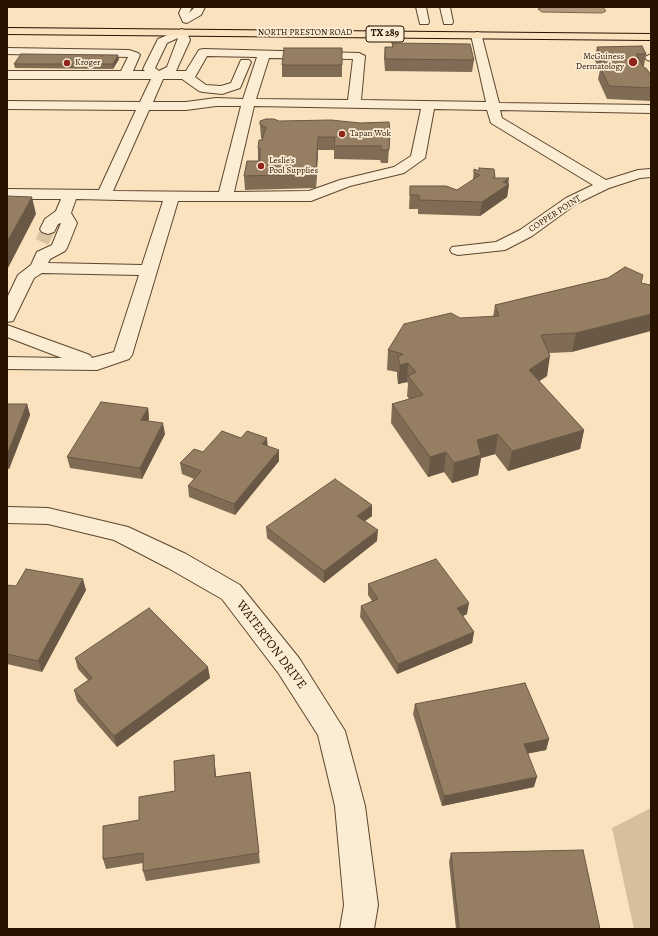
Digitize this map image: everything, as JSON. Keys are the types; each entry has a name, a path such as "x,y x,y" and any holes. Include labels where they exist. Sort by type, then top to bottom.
{"main road":[{"path":"182,32 183,20 202,20"},
{"path":"420,22 452,22"},
{"name":"NORTH PRESTON ROAD","path":"7,31 651,36"}],"street":[{"path":"183,20 187,7"},
{"path":"183,20 198,13 200,7"},
{"path":"420,22 421,7"},
{"path":"445,7 452,22"},
{"path":"104,195 158,76 172,69 184,40 182,32 162,41 149,69 158,76"},
{"path":"476,35 496,120 604,185"},
{"path":"7,68 13,51 129,53 134,55 134,58 125,75"},
{"path":"254,89 225,93 186,92 190,73 203,52 228,53 246,58 264,54 359,56 354,104"},
{"path":"223,65 228,53"},
{"path":"225,197 248,102 254,89 264,54"},
{"path":"190,73 203,88 222,90 236,85 246,58"},
{"path":"7,74 158,76 190,73 209,66"},
{"path":"356,91 371,91"},
{"path":"476,92 490,92"},
{"path":"7,105 186,106 216,102 248,102 651,110"},
{"path":"7,194 172,197 311,196 345,183 399,170 418,158 428,105"},
{"name":"COPPER POINT","path":"458,250 499,247 526,233 571,201 604,185 638,174 651,172"},
{"path":"7,317 27,275 43,249 51,222 63,213 70,195"},
{"path":"7,363 97,364 122,355 172,197"},
{"path":"43,249 59,248 69,223 63,213"},
{"path":"43,249 148,270"},
{"path":"7,331 97,364"},
{"name":"WATERTON DRIVE","path":"7,515 48,516 120,533 177,560 231,592 289,666 331,731 350,806 361,905 357,929"}],"shaded area":[{"path":"542,7 603,7 606,11 602,13 542,12 538,9"},
{"path":"651,808 651,929 634,929 612,828"}],"building":[{"path":"392,43 470,44 474,60 385,59 385,47 393,47"},
{"path":"642,46 646,54 636,54 644,68 646,68 651,75 651,88 609,86 600,67 607,67 597,47"},
{"path":"284,48 342,48 342,65 282,65"},
{"path":"21,54 118,55 113,64 14,64"},
{"path":"274,119 279,121 331,120 360,123 389,122 389,150 381,150 381,146 334,146 335,137 318,137 316,174 244,176 247,161 260,161 260,148 258,148 259,140 262,140 266,127 260,125 260,121"},
{"path":"479,168 494,169 495,177 493,178 509,178 503,182 509,184 482,202 419,200 419,195 410,195 410,186 446,186 457,190 480,175 474,173 474,169 479,171"},
{"path":"7,196 32,197 7,242"},
{"path":"625,267 643,275 641,283 651,285 651,314 576,333 541,335 550,356 529,370 584,430 512,451 498,434 477,440 481,455 454,463 446,452 430,457 392,404 423,395 408,376 416,372 408,363 400,365 398,357 403,354 388,350 404,324 451,313 460,318 499,316 495,305 608,278"},
{"path":"101,402 148,408 141,420 163,423 140,468 67,457"},
{"path":"7,404 27,404 7,455"},
{"path":"222,431 241,438 247,431 267,438 262,444 279,450 234,504 188,486 201,471 180,463 194,449 203,452"},
{"path":"335,479 372,505 357,516 378,530 324,571 266,527"},
{"path":"436,559 469,603 457,608 474,632 398,664 361,606 378,599 368,584"},
{"path":"26,569 83,579 38,661 7,654 7,585 16,586"},
{"path":"149,608 208,667 114,736 74,690 92,678 75,658"},
{"path":"525,683 549,739 524,744 537,777 444,796 415,704"},
{"path":"214,755 215,777 250,772 259,853 143,871 143,853 103,859 103,826 139,820 139,797 175,791 174,761"},
{"path":"583,850 600,929 459,929 451,853"}],"tunnel":[{"path":"42,242 48,229"}],"place":[{"name":"McGuiness Dermatology","path":"633,62"},
{"name":"Kroger","path":"67,63"},
{"name":"Tapan Wok","path":"342,134"},
{"name":"Leslie's Pool Supplies","path":"261,166"}]}
